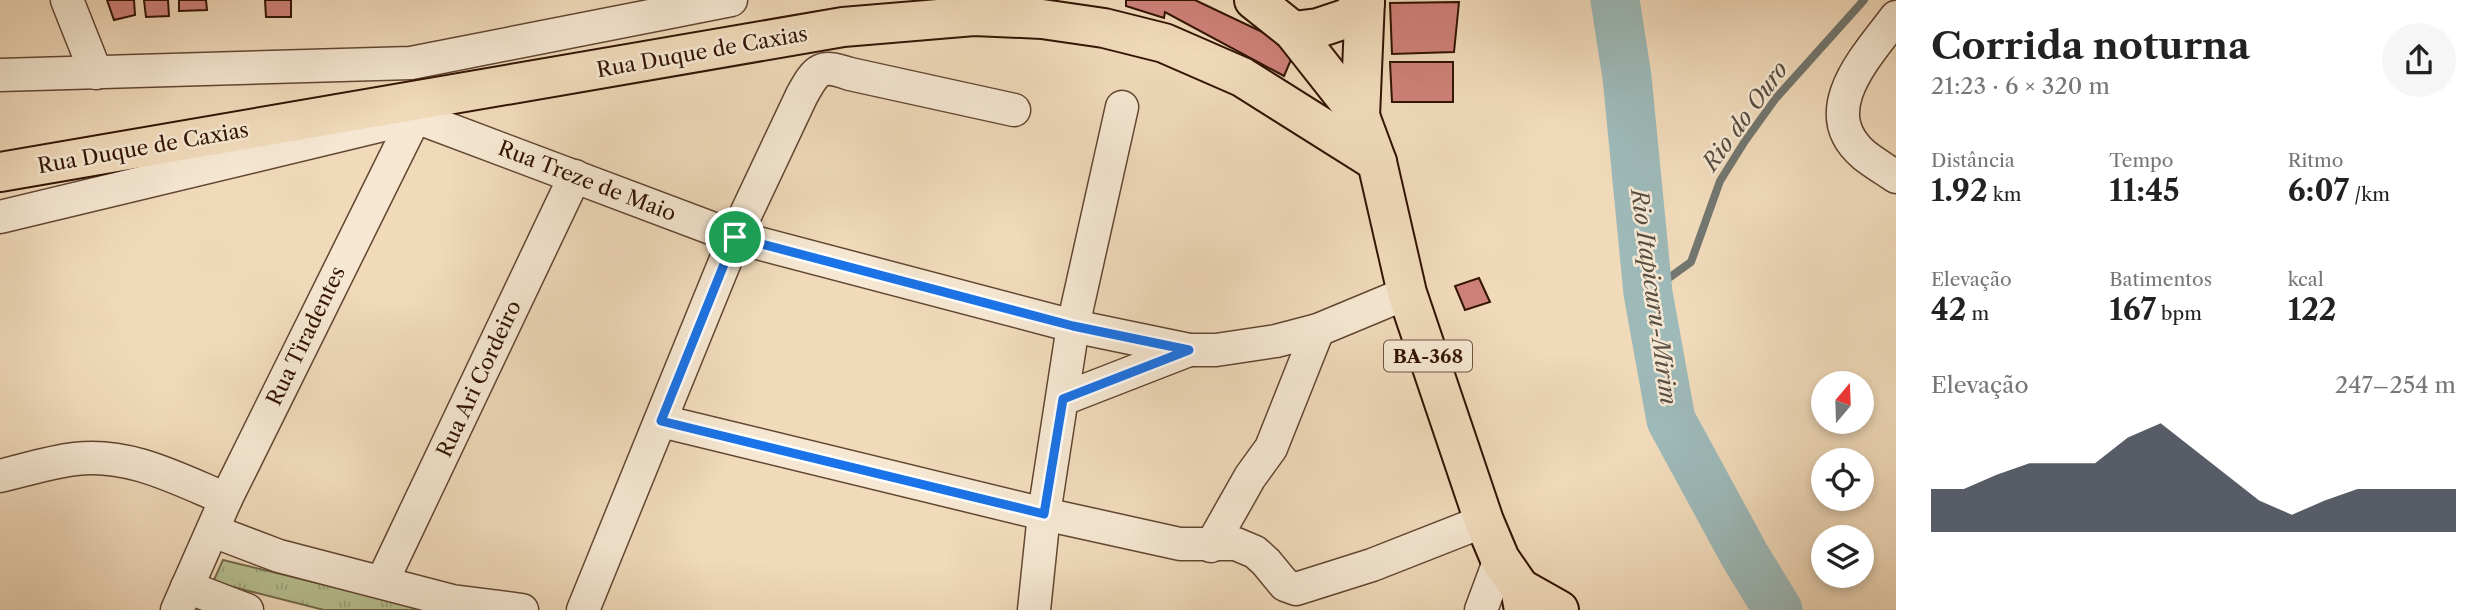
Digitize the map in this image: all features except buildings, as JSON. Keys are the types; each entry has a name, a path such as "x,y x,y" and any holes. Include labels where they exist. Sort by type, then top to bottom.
{"main road":[{"name":"BA-368","path":"1254,0 1293,31 1360,116 1377,162 1407,293 1484,521 1515,585"},
{"path":"1293,31 1318,28 1348,18 1365,2"},
{"path":"1360,116 1365,2"},
{"name":"Rua Duque de Caxias","path":"0,172 419,109 843,27 974,16 1042,19 1104,28 1164,43 1242,77 1377,162"},
{"path":"1515,585 1559,610"}],"street":[{"path":"67,0 96,73"},
{"name":"Rua Duque de Caxias","path":"0,75 411,63 715,1"},
{"path":"1896,17 1850,82 1843,102 1842,120 1849,136 1863,153 1896,177"},
{"path":"411,63 419,109"},
{"name":"Rua Duque de Caxias","path":"735,237 802,95 822,68 830,67 850,74 1014,110"},
{"path":"1034,610 1044,514 1073,326 1122,107"},
{"name":"Rua Duque de Caxias","path":"0,217 419,109"},
{"name":"Rua Treze de Maio","path":"419,109 575,176 735,237 1073,326 1189,350 1216,350 1276,341 1318,330 1407,293"},
{"name":"Rua Tiradentes","path":"182,598 226,499 419,109"},
{"name":"Rua Ari Cordeiro","path":"382,582 575,176"},
{"path":"583,610 735,237"},
{"path":"1211,546 1250,477 1271,448 1318,330"},
{"path":"1063,399 1189,350"},
{"path":"661,421 1044,514 1180,544 1236,544 1255,552 1284,585 1296,589 1372,565 1484,521"},
{"path":"0,475 74,459 102,458 129,461 152,468 226,499"},
{"path":"213,531 279,556 382,582 451,606 522,610"},
{"path":"1480,610 1515,585"},
{"path":"182,598 247,610"}],"green space":[{"path":"223,560 354,592 457,610 324,610 213,582"}],"waterway":[{"name":"Rio Itapicuru-Mirim","path":"1615,0 1627,77 1648,293 1671,420 1745,556 1778,610"},
{"name":"Rio do Ouro","path":"1648,293 1691,262 1720,181 1745,141 1776,98 1864,0"}],"route":[{"path":"735,237 1073,326 1189,350 1063,399 1044,514 661,421 735,237"}]}
